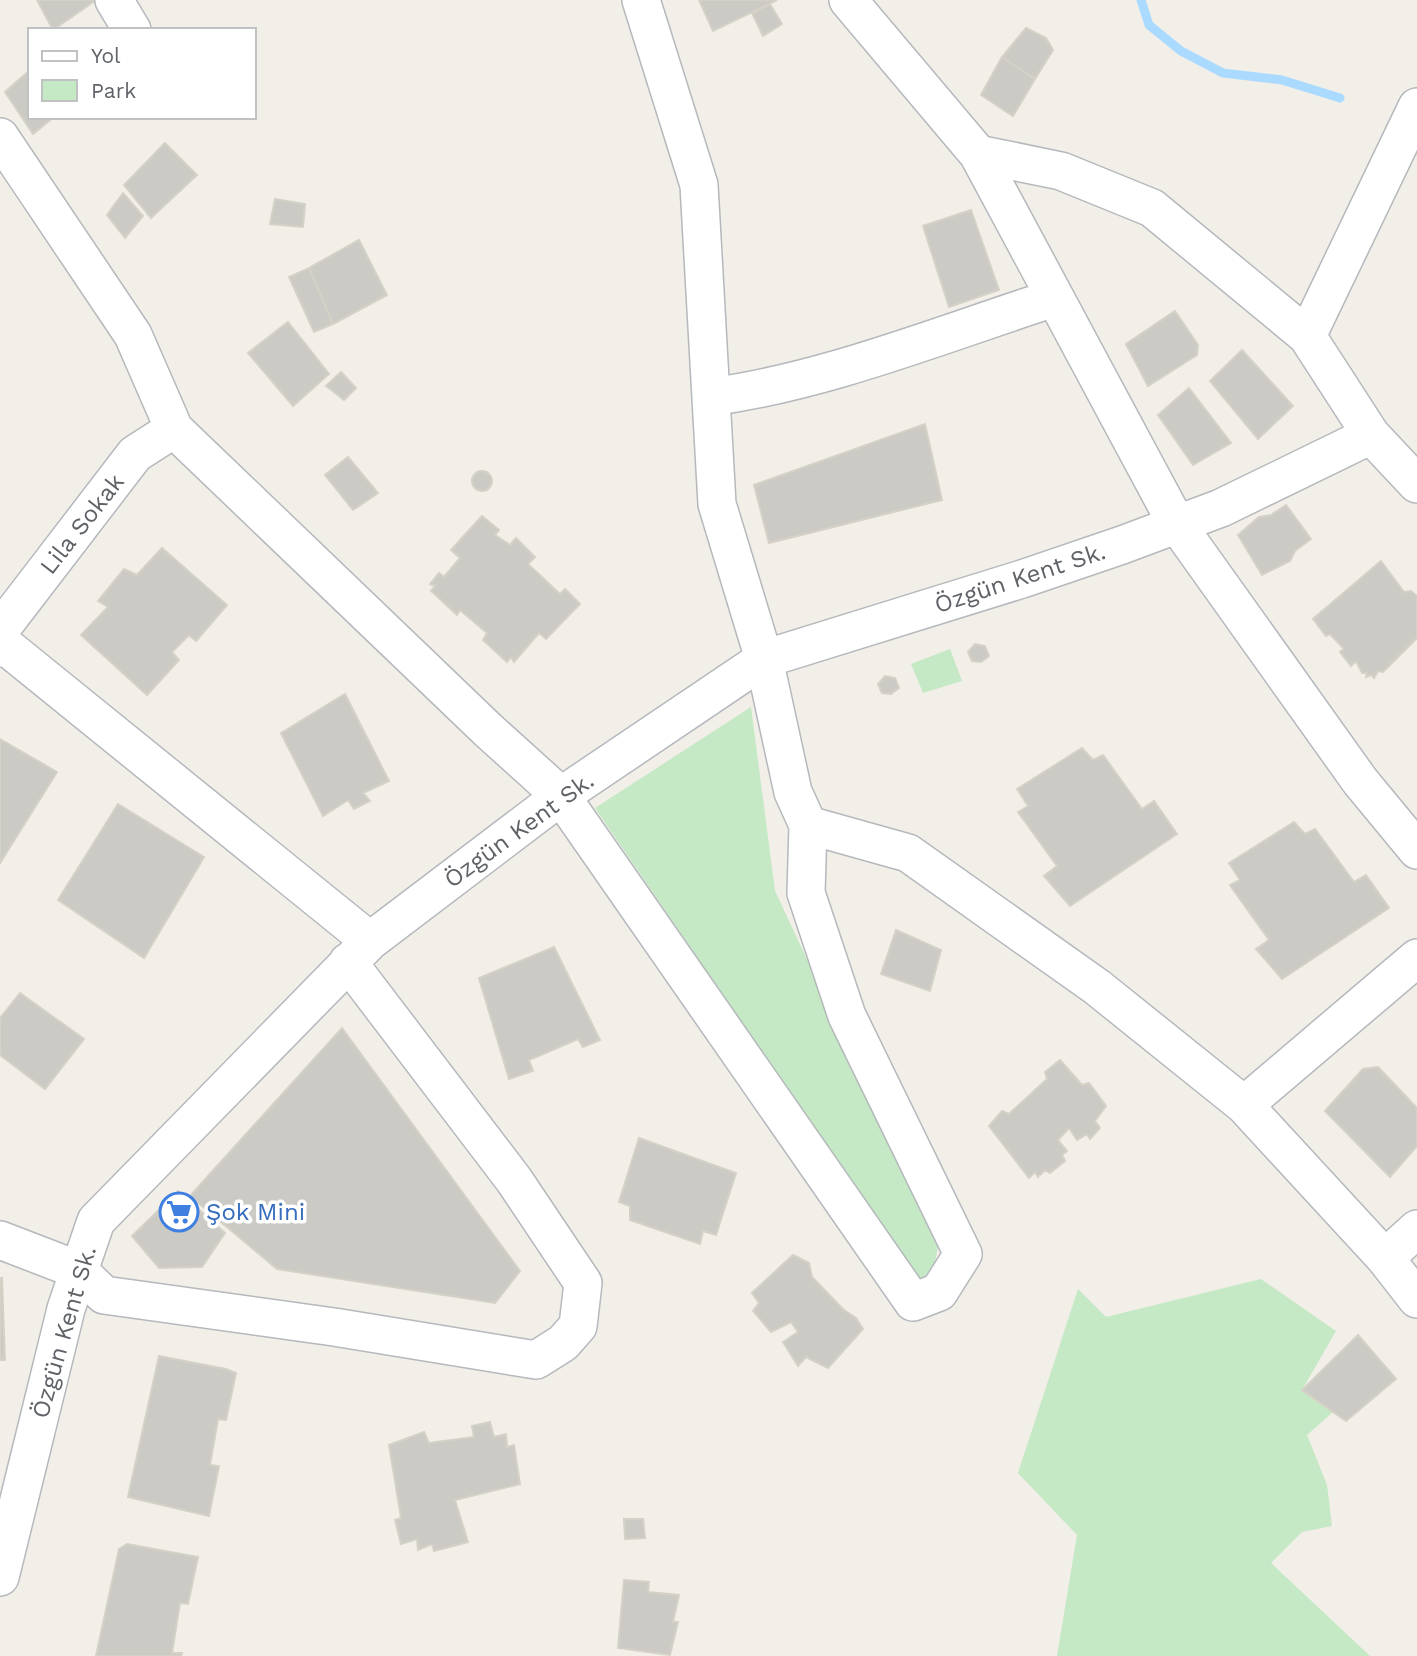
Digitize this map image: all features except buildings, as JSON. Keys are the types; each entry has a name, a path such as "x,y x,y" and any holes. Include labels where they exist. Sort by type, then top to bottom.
{"street":[{"path":"114,0 131,28"},
{"path":"0,137 133,335 174,429 478,721 561,796 913,1302 939,1292 963,1254 846,1016 806,893 808,825 793,792 764,659 717,504 699,185 641,0"},
{"path":"848,0 978,154 1176,523 1360,781 1417,850"},
{"path":"1307,336 1417,107"},
{"path":"978,154 1061,171 1152,208 1307,336 1371,435 1417,484"},
{"path":"710,397 754,391 813,376 1054,298"},
{"name":"Lila Sokak","path":"0,630 135,454 174,429"},
{"name":"Özgün Kent Sk.","path":"0,1577 78,1269 96,1221 359,951 561,796 764,659 1022,579 1221,508 1371,435"},
{"path":"0,648 8,648 359,951 583,1283 578,1326 563,1343 536,1360 334,1327 104,1296 78,1269 0,1240"},
{"path":"808,825 908,853 1097,987 1244,1105 1385,1258 1417,1299"},
{"path":"1244,1105 1417,958"},
{"path":"1385,1258 1417,1229"}],"green space":[{"path":"950,649 962,681 923,693 911,664"},
{"path":"751,707 775,891 939,1241 934,1268 919,1281 595,808"},
{"path":"1261,1279 1336,1331 1302,1390 1333,1412 1307,1435 1327,1485 1332,1526 1302,1532 1271,1563 1370,1656 1057,1656 1077,1535 1018,1473 1078,1289 1106,1317"}],"waterway":[{"path":"1141,0 1149,25 1181,51 1223,73 1282,80 1340,98"}],"place":[{"name":"Şok Mini","path":"179,1212"}]}
